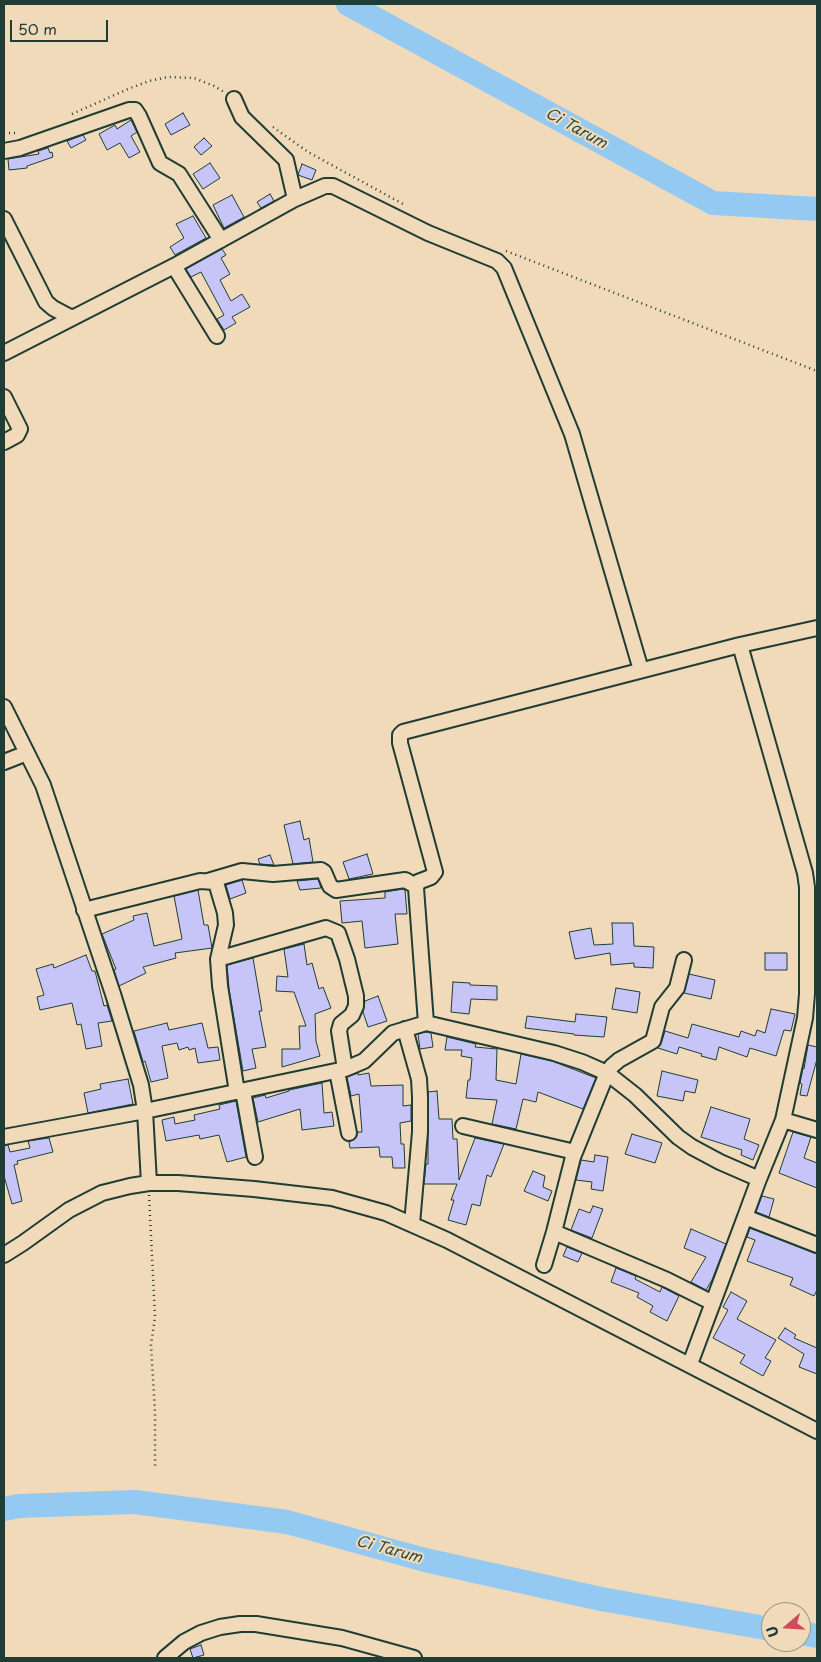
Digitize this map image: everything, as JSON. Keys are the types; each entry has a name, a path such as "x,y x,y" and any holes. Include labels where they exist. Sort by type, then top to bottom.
{"street":[{"path":"234,99 242,117 286,160 295,199"},
{"path":"4,151 20,148 129,110 135,110 160,163 178,174 221,240"},
{"path":"4,353 174,266 295,199 322,187 333,186 428,234 500,262 572,434 641,670"},
{"path":"4,219 46,302 53,308 73,317"},
{"path":"174,266 217,336"},
{"path":"4,397 20,429 17,434 4,442"},
{"path":"426,1023 416,886 418,882 434,875 435,872 400,743 402,732 740,645 817,628"},
{"path":"690,1364 783,1120 805,1018 812,995 805,873 740,645"},
{"path":"4,707 42,786 141,1085 145,1112 149,1183"},
{"path":"4,762 27,754"},
{"path":"84,910 131,897 208,881 242,871 273,874 321,870 324,872 330,886 336,890 405,880 416,886"},
{"path":"208,881 214,882 219,888 225,913 225,933 218,959 226,1022 240,1092 256,1157"},
{"path":"218,959 326,928 338,933 347,959 356,996 356,1006 352,1015 341,1024 339,1031 341,1070 349,1133"},
{"path":"544,1265 575,1152 607,1073 619,1060 653,1041 662,1007 677,988 684,960"},
{"path":"4,1137 145,1112 341,1070 364,1061 390,1035 426,1023 554,1053 607,1073 635,1094 678,1137 692,1147 759,1179"},
{"path":"406,1029 417,1070 420,1097 419,1140 412,1224"},
{"path":"783,1120 817,1130"},
{"path":"463,1126 575,1152"},
{"path":"4,1255 58,1216 86,1201 110,1190 149,1183 254,1188 332,1198 386,1213 447,1240 816,1426"},
{"path":"745,1217 817,1245"},
{"path":"554,1232 667,1280 713,1303"},
{"path":"165,1658 184,1642 200,1633 220,1627 256,1624 342,1638 414,1658"}],"path":[{"path":"149,1183 155,1317 151,1345 155,1412 155,1468"}],"building":[{"path":"183,113 190,125 171,135 165,124"},
{"path":"131,120 137,132 131,136 140,152 129,158 120,143 107,150 99,134 115,125 117,129"},
{"path":"83,135 86,140 71,148 67,141"},
{"path":"204,138 212,146 201,155 194,147"},
{"path":"48,148 50,153 52,152 53,157 27,166 27,168 9,170 8,159 39,154 38,151"},
{"path":"210,163 220,178 203,189 193,174"},
{"path":"302,164 316,170 312,180 298,175"},
{"path":"270,194 274,201 261,208 257,202"},
{"path":"232,195 244,217 224,228 213,205"},
{"path":"193,216 206,238 175,255 170,247 184,238 176,224"},
{"path":"222,249 226,255 221,258 230,274 220,280 231,301 242,294 250,307 232,317 236,323 224,330 217,319 224,315 201,272 191,277 186,269"},
{"path":"300,821 304,840 309,838 313,862 293,864 284,825"},
{"path":"367,854 373,874 349,879 343,862"},
{"path":"270,855 274,865 260,864 258,859"},
{"path":"318,879 321,888 300,890 297,881"},
{"path":"242,880 246,893 230,899 226,885"},
{"path":"198,890 204,925 208,925 212,948 175,953 176,958 143,967 146,973 119,986 114,970 116,969 102,934 134,920 133,916 147,913 154,946 182,939 174,896"},
{"path":"405,890 407,914 395,914 398,944 365,948 362,921 342,923 340,901 385,898 385,892"},
{"path":"612,923 633,923 634,946 654,947 653,968 634,967 634,963 611,965 610,953 575,959 569,932 591,928 594,945 613,944"},
{"path":"304,944 307,965 312,963 319,989 323,987 331,1008 315,1014 316,1041 320,1056 282,1067 282,1049 300,1049 299,1026 306,1026 294,992 276,991 277,976 288,977 284,949"},
{"path":"765,953 787,953 787,970 765,970"},
{"path":"86,955 92,971 95,971 104,1006 107,1005 112,1021 98,1023 102,1046 86,1049 81,1024 77,1025 72,1003 40,1010 37,997 44,995 36,969 53,964 54,968"},
{"path":"253,958 262,1011 259,1011 266,1047 252,1049 256,1068 243,1071 229,989 227,965"},
{"path":"689,974 715,980 711,999 684,993"},
{"path":"453,982 497,986 497,1000 471,999 469,1014 451,1012"},
{"path":"616,988 640,992 637,1013 612,1009"},
{"path":"378,996 387,1021 368,1027 363,1012 365,1001"},
{"path":"771,1009 795,1014 791,1031 784,1030 776,1056 750,1048 747,1057 719,1047 716,1060 679,1047 677,1054 658,1048 665,1031 688,1038 692,1024 739,1037 741,1031 755,1036 757,1030 765,1033"},
{"path":"576,1014 607,1017 604,1037 525,1028 527,1016 575,1022"},
{"path":"167,1023 169,1030 202,1023 208,1048 218,1047 220,1060 198,1063 195,1048 189,1050 188,1047 179,1050 177,1043 162,1046 168,1078 151,1082 134,1031"},
{"path":"431,1033 433,1047 420,1049 418,1034"},
{"path":"447,1037 476,1044 475,1047 497,1049 496,1080 516,1084 521,1054 552,1061 596,1078 583,1109 538,1092 536,1102 523,1099 516,1129 492,1124 497,1100 466,1098 472,1058 461,1056 462,1050 445,1050"},
{"path":"808,1045 817,1047 817,1059 807,1096 800,1095 802,1084 800,1083"},
{"path":"662,1071 698,1080 695,1093 685,1091 683,1101 657,1096"},
{"path":"358,1073 358,1075 369,1073 371,1086 403,1085 403,1106 411,1105 411,1121 400,1123 401,1144 404,1144 405,1168 393,1168 392,1157 380,1157 379,1147 350,1148 349,1142 355,1139 358,1132 362,1132 359,1094 351,1096 347,1077"},
{"path":"128,1079 133,1104 88,1113 84,1093 101,1089 100,1084"},
{"path":"322,1083 324,1113 332,1112 334,1126 302,1130 300,1109 258,1122 253,1098 265,1095 266,1098 289,1090"},
{"path":"437,1091 439,1119 452,1119 453,1139 457,1139 459,1180 475,1138 504,1144 491,1177 487,1175 480,1206 472,1204 466,1225 448,1220 454,1200 451,1200 457,1184 424,1184 426,1164 428,1164 428,1092"},
{"path":"236,1101 246,1157 227,1162 219,1135 200,1139 199,1135 166,1141 162,1120 174,1117 175,1124 195,1120 194,1115 220,1109 219,1105"},
{"path":"711,1107 750,1119 744,1139 759,1145 753,1160 741,1155 742,1150 701,1137"},
{"path":"793,1132 811,1137 804,1158 817,1163 817,1188 779,1173"},
{"path":"632,1134 662,1143 655,1163 625,1154"},
{"path":"49,1138 53,1152 17,1161 18,1164 14,1165 22,1201 12,1204 4,1176 4,1146 8,1145 10,1152 30,1148 28,1141"},
{"path":"595,1155 608,1157 603,1191 591,1189 592,1182 576,1180 581,1160 594,1162"},
{"path":"533,1171 545,1176 543,1187 552,1191 548,1201 524,1191"},
{"path":"762,1196 774,1199 769,1217 756,1212"},
{"path":"593,1206 603,1209 592,1238 571,1230 579,1209 590,1213"},
{"path":"750,1228 817,1254 817,1290 814,1296 790,1285 793,1278 747,1261 755,1240 747,1237"},
{"path":"691,1229 726,1244 712,1280 706,1290 691,1282 706,1257 684,1248"},
{"path":"567,1247 582,1253 578,1262 563,1256"},
{"path":"616,1268 636,1276 635,1279 660,1292 662,1287 679,1296 667,1321 650,1312 653,1306 637,1297 639,1293 611,1282"},
{"path":"731,1292 747,1301 737,1319 776,1340 765,1358 771,1361 763,1376 740,1363 745,1355 713,1338 728,1310 723,1307"},
{"path":"785,1328 796,1335 794,1338 817,1348 817,1374 799,1367 804,1354 778,1338"},
{"path":"201,1645 204,1655 193,1658 190,1649"}],"waterway":[{"name":"Ci Tarum","path":"348,4 713,203 817,209"},
{"name":"Ci Tarum","path":"4,1509 19,1506 135,1502 287,1522 425,1560 601,1599 761,1627"},
{"name":"Ci Tarum","path":"811,1635 817,1636"}]}
